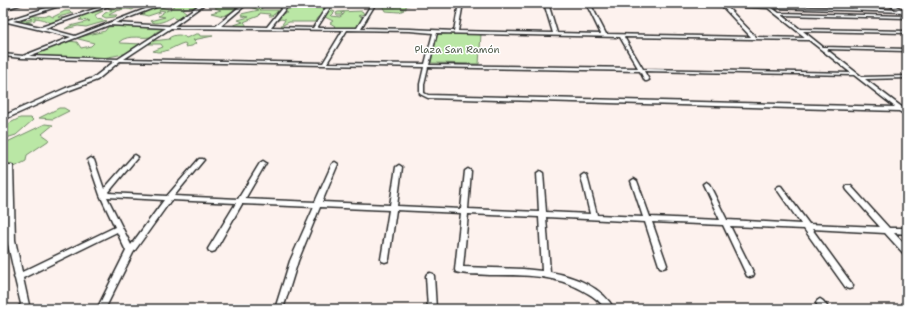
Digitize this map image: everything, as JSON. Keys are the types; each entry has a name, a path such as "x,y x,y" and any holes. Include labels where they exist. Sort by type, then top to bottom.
{"main road":[{"path":"3,9 23,3"}],"street":[{"path":"3,23 66,3"},
{"path":"40,29 115,3"},
{"path":"148,3 158,5"},
{"path":"22,57 164,3"},
{"path":"3,118 94,79 119,60 169,28 204,3"},
{"path":"218,27 246,3"},
{"path":"268,28 288,3"},
{"path":"314,29 331,3"},
{"path":"358,30 374,3"},
{"path":"456,32 461,3"},
{"path":"546,3 555,34"},
{"path":"588,3 604,34"},
{"path":"654,3 770,8 905,11"},
{"path":"764,3 907,114"},
{"path":"810,3 820,9"},
{"path":"849,3 860,10"},
{"path":"888,3 905,11"},
{"path":"722,5 754,37"},
{"path":"778,14 907,17"},
{"path":"3,20 74,36"},
{"path":"108,24 169,28 218,27 346,29 810,39"},
{"path":"325,63 346,29"},
{"path":"800,30 907,32"},
{"path":"435,32 422,90 422,94 428,96 901,109"},
{"path":"621,35 646,80"},
{"path":"822,48 907,50"},
{"path":"3,54 22,57 119,60 640,68 855,74"},
{"path":"862,78 907,77"},
{"path":"103,195 135,157"},
{"path":"91,160 103,195 130,251"},
{"path":"101,309 130,251 169,198 201,160"},
{"path":"212,248 263,163"},
{"path":"279,309 294,260 316,204 335,164"},
{"path":"10,166 11,240 25,305 21,309"},
{"path":"385,259 398,167"},
{"path":"468,171 459,270 546,274 587,288 598,295 610,309"},
{"path":"540,173 546,274"},
{"path":"584,176 594,217"},
{"path":"634,181 663,265"},
{"path":"706,184 750,274"},
{"path":"779,188 849,286"},
{"path":"850,188 907,252"},
{"path":"103,195 907,231"},
{"path":"18,277 119,228"},
{"path":"430,276 432,309"}],"green space":[{"path":"124,3 128,3 129,6 137,7 132,10 121,10 121,8 116,7 125,6"},
{"path":"170,3 183,3 199,6 195,8 182,9 187,13 176,19 174,16 159,23 150,21 165,17 158,16 165,11 159,10 160,12 148,16 140,14 167,4 161,7 169,9 166,11 175,6 168,5"},
{"path":"222,3 243,3 233,10 235,11 223,16 211,13 221,10 215,8"},
{"path":"264,3 264,6 260,10 279,10 272,16 269,16 270,14 260,13 259,16 244,22 247,26 231,26 243,22 238,20 249,17 242,16 241,14 259,10 250,7 252,5 245,5"},
{"path":"387,3 393,3 392,5 394,7 398,6 399,3 412,4 406,6 406,9 401,8 404,10 399,12 385,11 383,7 373,6 386,5 388,4"},
{"path":"306,4 314,4 324,7 322,15 317,18 315,22 289,22 281,26 285,20 281,19 276,21 282,13 287,13 283,11"},
{"path":"108,8 120,10 109,15 117,15 115,17 106,18 102,16 112,10"},
{"path":"328,9 335,12 331,16 340,17 343,15 337,15 336,13 338,12 362,11 364,14 358,16 366,17 368,20 361,21 365,24 357,29 333,28 335,26 330,23 333,21 325,17"},
{"path":"65,11 74,13 58,17 70,17 51,23 35,18 35,20 26,22 32,23 27,25 16,22 26,18 20,21 32,19 30,17 33,16 44,17 49,15 53,17"},
{"path":"84,11 103,11 95,15 97,19 107,21 86,27 78,26 65,29 70,26 90,21 79,20 82,19 80,17 84,15 81,13"},
{"path":"116,26 172,29 166,32 158,31 155,33 155,36 151,37 132,37 123,39 119,42 141,44 136,49 130,50 129,53 98,59 91,56 78,58 34,55 68,41 77,42 81,48 91,46 94,43 75,38 105,31 108,27"},
{"name":"Plaza San Ramón","path":"437,33 481,34 479,64 431,63"},
{"path":"199,34 200,36 213,36 193,40 196,43 192,46 185,47 186,44 184,43 161,52 153,51 163,47 161,44 149,44 153,41 170,39 169,38 176,35 181,35 186,38"},
{"path":"59,108 64,108 69,111 53,119 39,118"},
{"path":"20,118 31,118 33,120 16,135 3,139 3,129 10,123"},
{"path":"45,124 53,125 42,134 49,139 48,141 27,155 26,161 3,173 3,144"}]}
